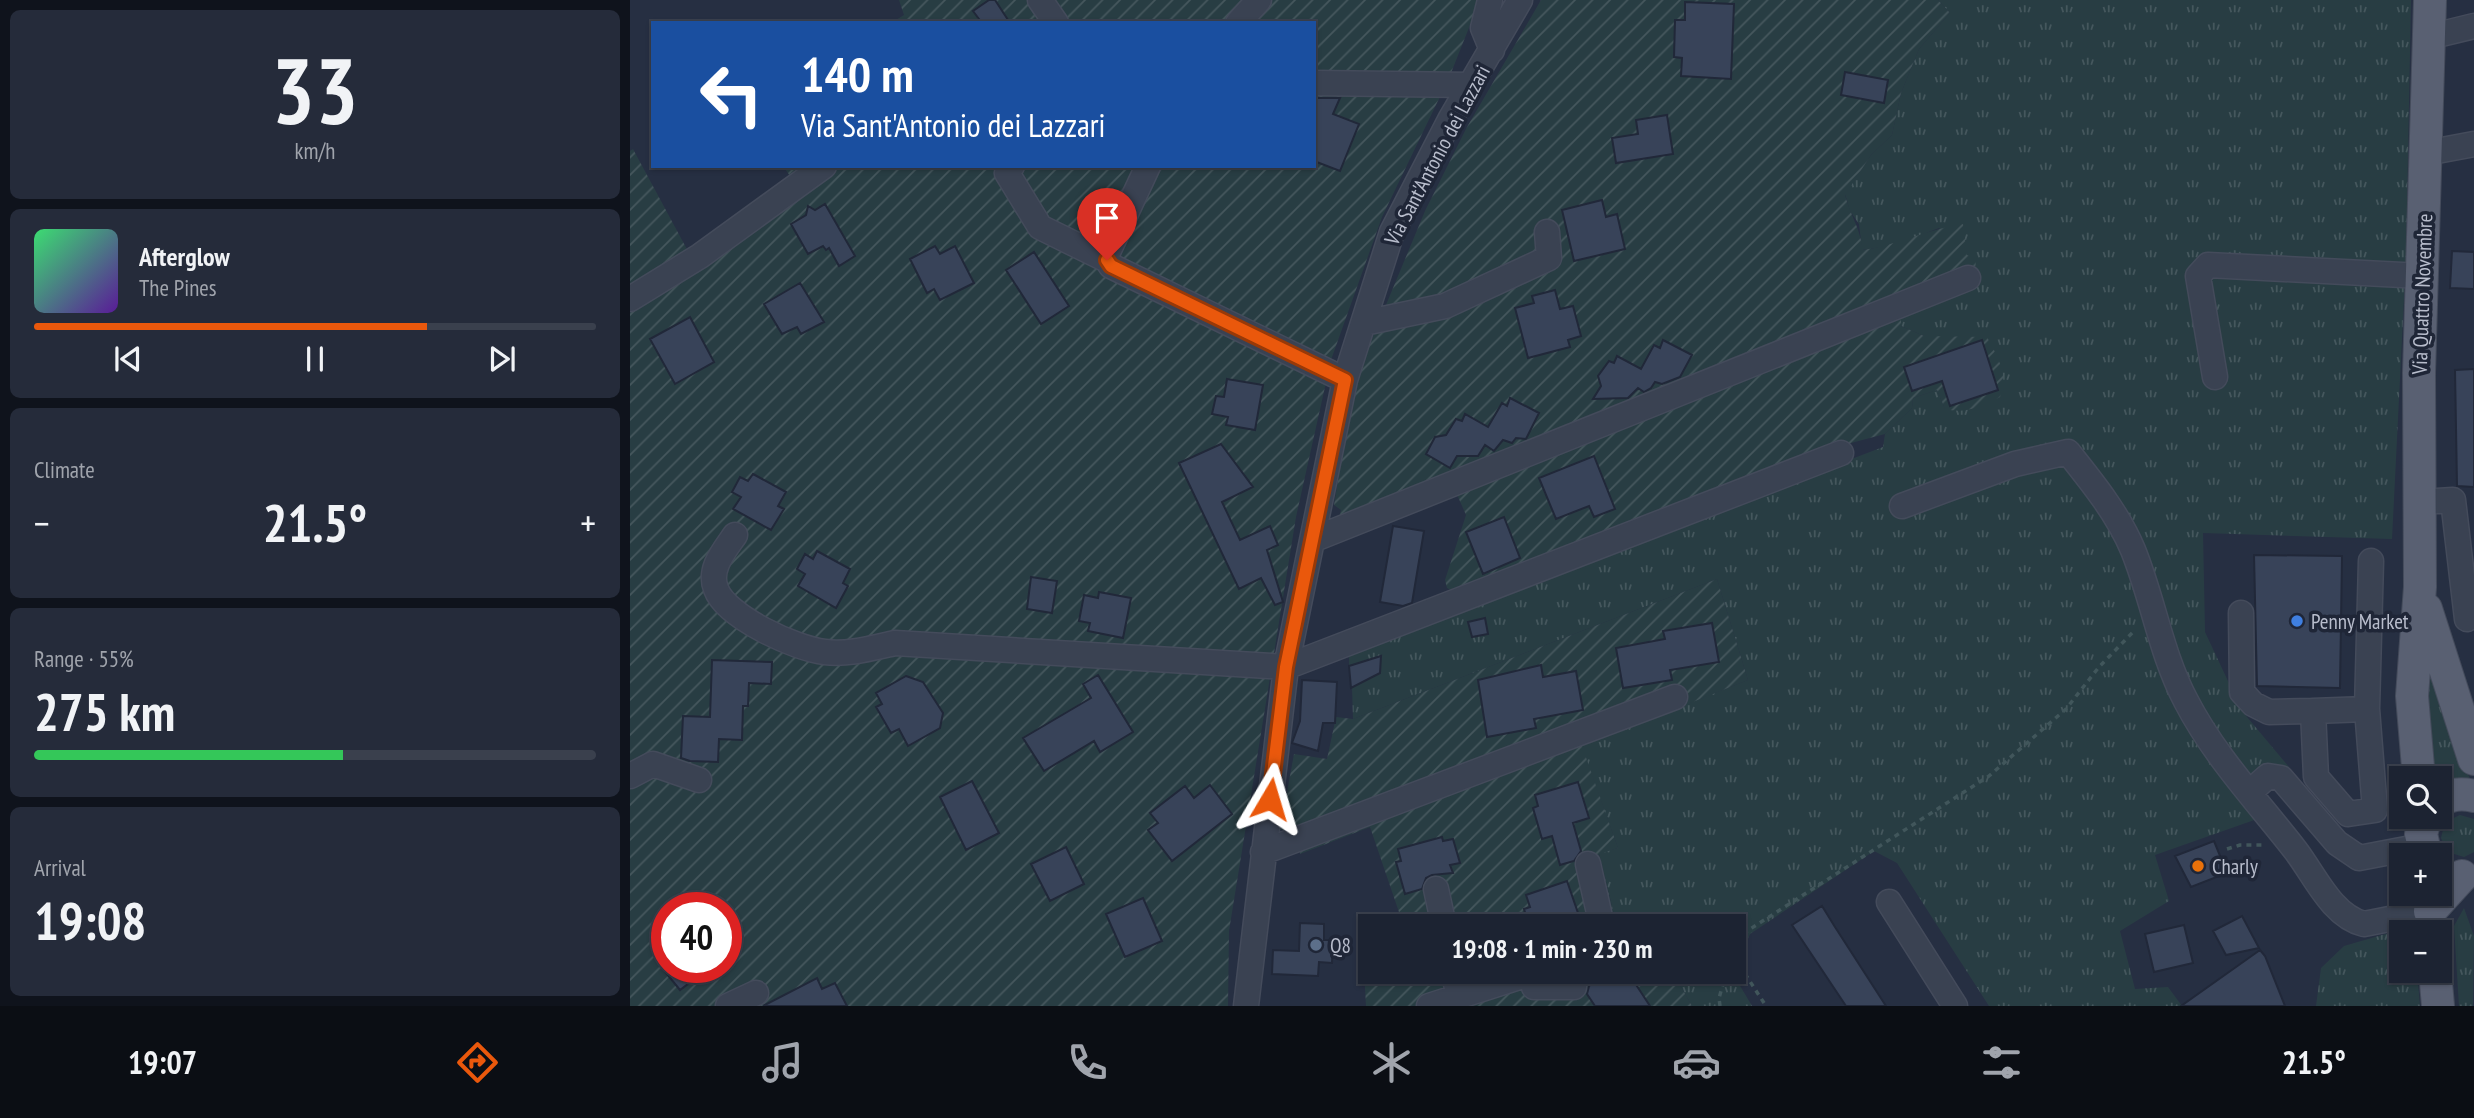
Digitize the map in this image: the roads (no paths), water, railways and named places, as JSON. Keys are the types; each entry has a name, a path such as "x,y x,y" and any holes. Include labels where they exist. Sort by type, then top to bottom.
{"main road":[{"name":"Via Quattro Novembre","path":"2418,766 2412,696 2420,587 2422,276 2430,0"},
{"name":"Via Quattro Novembre","path":"2420,587 2471,743"},
{"path":"2444,843 2446,796 2465,793 2474,796"},
{"path":"2436,983 2438,1006"}],"street":[{"path":"1040,0 1055,21"},
{"path":"1240,21 1259,0"},
{"name":"Via Sant'Antonio dei Lazzari","path":"1490,0 1483,28 1492,50"},
{"name":"Via Sant'Antonio dei Lazzari","path":"1246,1006 1286,667 1345,380 1392,232 1520,0"},
{"path":"2429,37 2474,26"},
{"path":"1316,83 1471,85"},
{"path":"2426,153 2474,144"},
{"path":"630,299 700,256 821,168"},
{"path":"1011,168 1007,173 1040,227 1107,260 1111,266 1345,380"},
{"path":"1107,260 1147,168"},
{"path":"1364,323 1445,306 1549,258 1547,232"},
{"path":"2215,377 2197,276 2208,265 2422,276"},
{"path":"1312,540 1968,278"},
{"path":"1902,506 2015,464 2068,452 2101,494 2133,549 2185,700 2223,761 2297,852 2335,905 2354,922 2364,924 2430,913"},
{"path":"735,535 716,564 715,588 733,613 785,639 824,652 857,651 895,643 1286,667 1841,453"},
{"path":"2421,502 2464,499 2467,620"},
{"path":"2313,711 2324,786 2348,814 2375,810 2367,709 2371,561"},
{"path":"2241,613 2242,692 2253,704 2269,712 2367,709"},
{"path":"1263,852 1675,697"},
{"path":"630,776 653,764 699,780"},
{"path":"2250,792 2268,776 2275,776 2304,804 2337,843 2359,858 2389,855"},
{"path":"2304,804 2324,786"},
{"path":"1588,864 1599,914"},
{"path":"1436,888 1441,914"},
{"path":"1889,902 1955,1006"},
{"path":"1457,984 1459,996"},
{"path":"1429,1006 1459,996 1524,984"},
{"path":"1551,984 1574,987"},
{"path":"728,1006 756,993"}],"place":[{"name":"Penny Market","path":"2297,621"},
{"name":"Charly","path":"2198,866"},
{"name":"Q8","path":"1316,945"}]}
